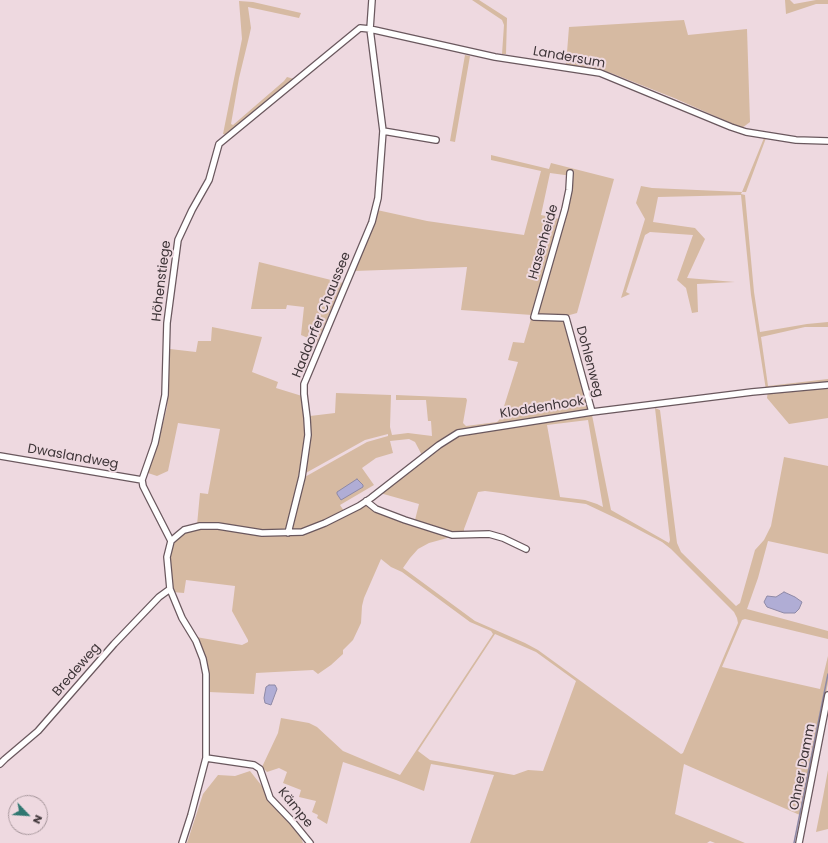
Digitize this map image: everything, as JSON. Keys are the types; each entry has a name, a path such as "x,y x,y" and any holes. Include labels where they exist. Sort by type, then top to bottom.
{"street":[{"path":"372,0 370,29 383,131 436,140"},
{"name":"Höhenstiege","path":"142,480 155,443 163,410 165,395 167,323 178,240 192,210 209,180 219,144 360,28 370,29"},
{"name":"Landersum","path":"370,29 495,57 600,73 746,132 796,140 828,141"},
{"name":"Haddorfer Chaussee","path":"288,532 302,477 308,435 304,384 372,222 378,198 383,131"},
{"name":"Hasenheide","path":"566,318 534,317 565,209 569,190 570,173"},
{"name":"Dohlenweg","path":"566,318 592,412"},
{"name":"Kloddenhook","path":"172,541 184,530 200,526 218,526 262,533 302,532 324,523 366,501 439,445 458,433 592,412 752,392 828,385"},
{"name":"Dwaslandweg","path":"0,456 142,480"},
{"path":"142,480 143,486 172,541 167,557 170,588 182,618 196,641 203,659 206,674 206,758 182,843"},
{"path":"366,501 376,509 383,512 452,535 489,534 503,538 526,549"},
{"name":"Bredeweg","path":"0,764 38,731 114,644 159,597 170,588"},
{"name":"Ohner Damm","path":"799,843 828,695"},
{"name":"Kämpe","path":"206,758 254,765 260,769 270,798 310,843"}],"shaded area":[{"path":"472,0 479,0 507,18 506,54 502,54 504,25 502,20"},
{"path":"785,0 790,0 794,4 816,0 828,0 828,4 816,4 786,14"},
{"path":"239,1 253,2 301,13 299,18 248,7 251,28 239,78 231,124 233,125 287,77 294,79 227,135 223,134 242,39"},
{"path":"684,20 688,35 747,29 750,122 742,128 674,98 611,73 566,65 569,27"},
{"path":"465,55 470,56 455,142 450,141"},
{"path":"764,138 766,138 746,192 742,192"},
{"path":"491,155 549,169 551,163 614,179 577,313 566,316 536,315 572,176 550,173 541,215 560,219 532,315 461,310 467,267 354,271 377,210 427,221 524,235 541,171 491,160"},
{"path":"641,186 652,188 742,192 741,194 745,195 754,292 760,332 828,322 828,327 805,327 761,337 768,386 828,379 828,418 789,424 767,398 768,390 766,390 751,295 741,195 658,197 653,222 695,228 705,239 687,278 735,282 697,284 698,312 692,313 686,288 677,280 693,235 650,232 645,235 626,292 630,294 621,298 645,219 636,203"},
{"path":"259,262 343,283 317,342 301,335 304,307 287,305 286,309 251,309"},
{"path":"531,319 565,320 590,411 506,423 505,427 592,415 611,510 669,543 670,540 655,408 660,410 677,543 681,552 736,606 740,603 755,550 764,540 771,526 784,457 828,466 828,554 768,541 758,578 747,609 828,631 828,639 745,619 742,620 722,667 820,689 828,656 828,683 802,816 684,764 675,814 745,843 715,843 710,841 707,843 470,843 494,775 431,764 424,791 343,762 327,824 317,818 318,815 312,812 316,801 299,797 301,790 283,783 287,772 279,768 267,772 262,767 278,733 281,718 309,723 317,727 343,751 400,775 493,634 491,631 470,622 402,572 391,567 381,559 364,598 361,623 353,640 343,650 343,654 331,665 318,674 313,670 256,673 254,694 209,692 209,673 206,658 196,637 242,645 248,642 248,640 232,611 235,586 186,580 184,593 172,592 169,558 173,542 184,532 200,527 217,527 262,534 302,533 323,525 366,503 374,510 393,518 451,537 429,543 418,549 403,568 475,621 538,650 681,754 683,753 738,623 737,618 734,612 671,549 662,542 626,523 586,504 485,491 478,492 464,529 464,534 452,533 415,520 419,504 380,493 424,459 415,442 409,439 390,441 393,453 376,458 362,468 374,485 340,505 344,511 324,522 301,530 262,531 217,524 197,525 200,493 208,494 220,429 178,423 168,471 157,476 148,473 167,407 170,349 196,352 198,341 211,341 212,327 262,337 252,372 278,382 276,388 302,396 306,434 300,477 303,478 367,442 388,436 388,434 365,440 304,474 310,416 335,413 336,393 391,395 390,427 392,435 408,433 432,436 431,421 428,421 426,400 396,400 396,395 466,398 467,400 463,423 466,426 497,422 500,419 518,362 508,360 513,342 524,343","holes":["588,420 603,507 585,500 560,497 547,425","495,634 536,652 576,681 543,771 528,770 514,775 430,760 418,751"]},
{"path":"828,770 828,829 816,832 823,797"},
{"path":"250,771 300,834 303,843 187,843 203,794 218,775 235,776"}],"water":[{"path":"357,479 363,487 341,500 337,492"},
{"path":"784,592 802,602 799,609 795,613 784,613 767,607 764,602 767,596 776,597"},
{"path":"269,685 275,685 277,689 271,705 265,703 264,698 266,687"}],"waterway":[{"path":"794,843 828,674"}]}
